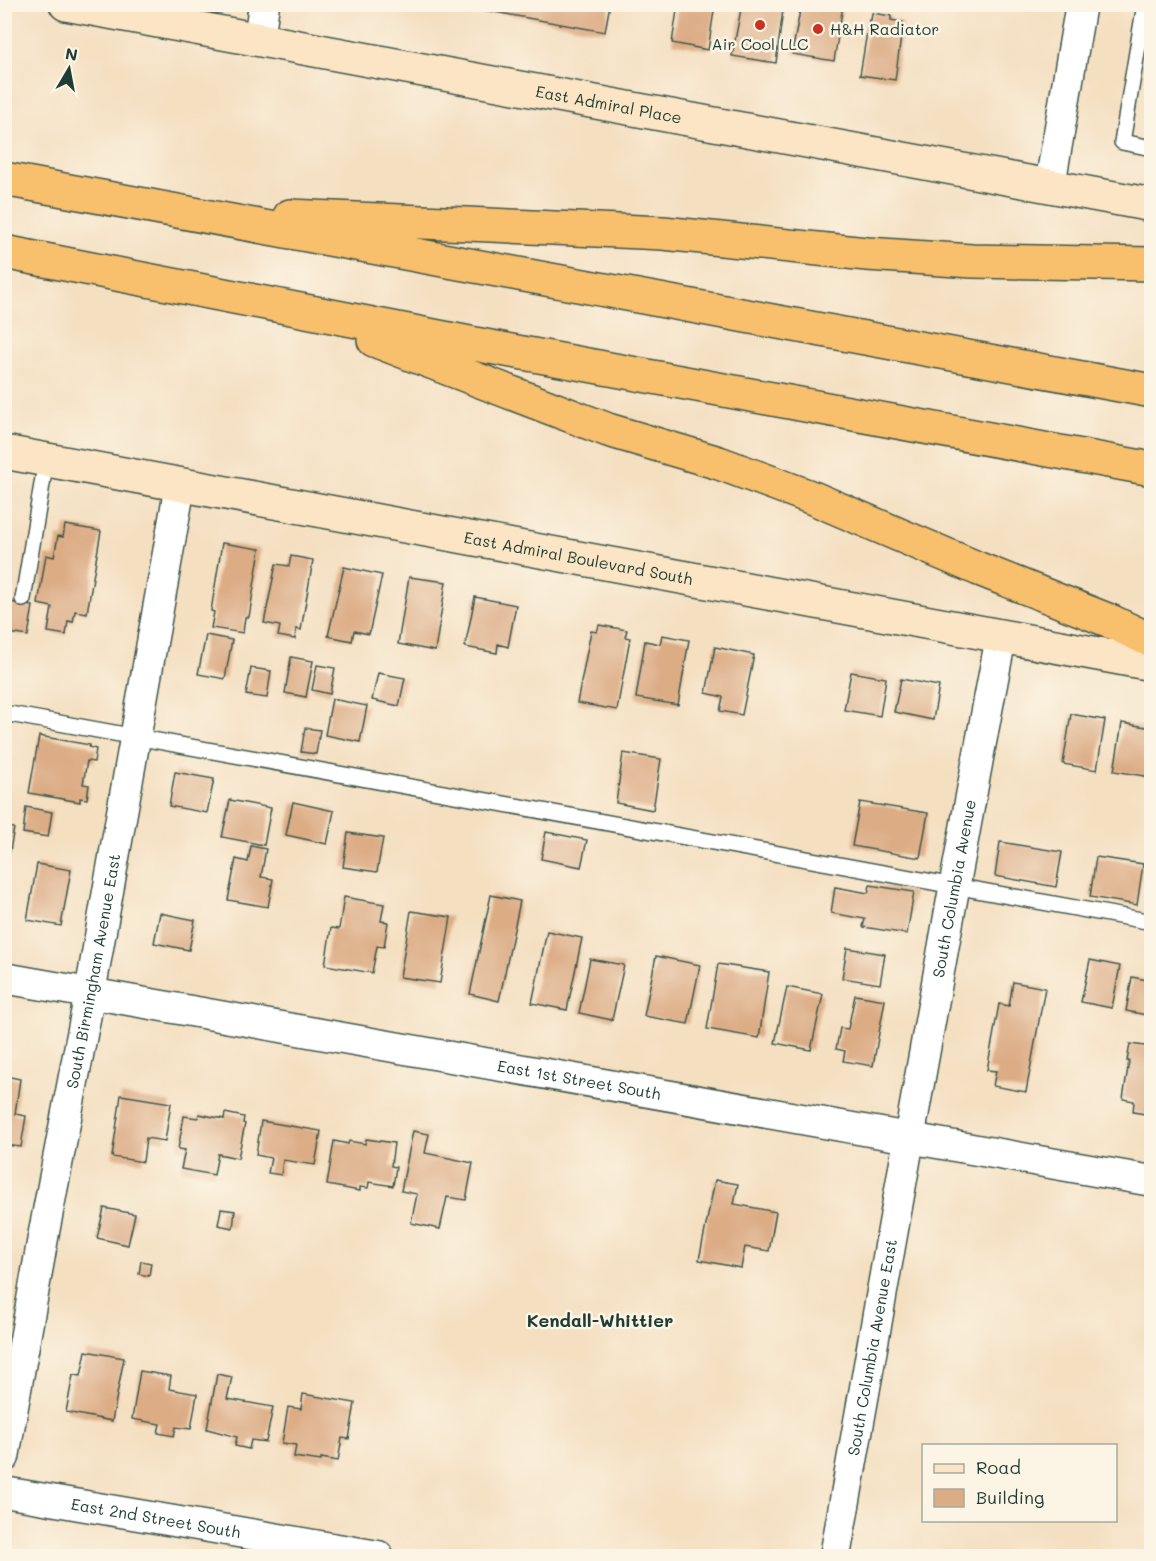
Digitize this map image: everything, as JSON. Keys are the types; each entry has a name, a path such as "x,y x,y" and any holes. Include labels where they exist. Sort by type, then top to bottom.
{"highway":[{"path":"4,179 1152,391"},
{"path":"163,210 663,233 867,254 972,261 1152,264"},
{"path":"4,252 496,348 1152,470"},
{"path":"291,308 608,430 719,463 813,498 979,569 1110,621 1152,641"}],"main road":[{"name":"East Admiral Place","path":"66,4 1152,205"},
{"name":"East Admiral Boulevard South","path":"4,452 1152,664"}],"street":[{"path":"259,40 264,4"},
{"path":"1050,185 1081,4"},
{"name":"South Birmingham Avenue East","path":"4,1457 90,993 180,484"},
{"name":"South Columbia Avenue","path":"910,1139 953,886 1001,637"},
{"name":"East 1st Street South","path":"4,978 1152,1181"},
{"name":"South Columbia Avenue East","path":"835,1557 910,1139"},
{"name":"East 2nd Street South","path":"4,1492 378,1557"}],"lane":[{"path":"1145,4 1122,142 1152,148"},
{"path":"23,599 46,459"},
{"path":"4,713 1152,922"}],"building":[{"path":"478,4 610,4 605,32 478,9"},
{"path":"678,4 715,4 708,50 672,43"},
{"name":"Air Cool LLC","path":"742,4 777,4 776,9 783,10 776,63 732,56"},
{"name":"H&H Radiator","path":"801,5 843,5 834,61 792,54"},
{"path":"872,13 891,16 891,20 903,22 895,80 860,75"},
{"path":"65,525 101,531 87,613 75,611 73,622 68,621 66,635 48,632 52,607 38,604 46,555 54,557 58,536 63,537"},
{"path":"222,543 260,549 249,617 245,617 243,633 211,628 214,612 211,611"},
{"path":"291,556 313,560 301,630 296,629 295,639 278,636 280,626 264,623 276,564 289,566"},
{"path":"344,567 382,575 369,634 354,631 352,641 328,636"},
{"path":"409,577 446,582 435,651 398,644"},
{"path":"475,597 516,605 508,647 498,644 497,653 465,647"},
{"path":"5,601 33,606 28,636 4,632"},
{"path":"599,625 627,630 625,637 630,638 617,710 577,703 591,631 597,632"},
{"path":"206,635 232,640 225,679 198,674"},
{"path":"662,635 689,640 678,705 636,698 645,641 660,644"},
{"path":"715,647 754,655 742,715 720,711 723,697 706,693"},
{"path":"291,657 313,661 306,697 285,693"},
{"path":"317,665 335,668 330,694 312,690"},
{"path":"251,668 271,671 267,698 246,695"},
{"path":"851,672 886,678 880,716 844,710"},
{"path":"378,673 405,678 399,706 372,700"},
{"path":"901,679 939,686 933,720 894,712"},
{"path":"332,699 367,706 360,742 325,735"},
{"path":"1071,714 1105,720 1097,770 1063,764"},
{"path":"1122,723 1152,728 1151,777 1114,771"},
{"path":"305,728 320,730 316,754 301,752"},
{"path":"39,736 90,745 89,747 96,749 94,762 87,761 83,784 89,785 87,799 80,798 80,802 29,793"},
{"path":"623,753 661,759 653,810 616,803"},
{"path":"175,772 214,779 207,813 169,806"},
{"path":"230,800 271,808 264,845 222,837"},
{"path":"293,802 334,811 327,844 286,835"},
{"path":"860,802 928,813 920,858 852,846"},
{"path":"26,807 52,812 48,837 23,833"},
{"path":"4,826 14,828 6,874 4,874"},
{"path":"546,832 587,840 581,867 541,859"},
{"path":"348,833 383,838 377,872 343,867"},
{"path":"1000,842 1062,852 1056,887 995,876"},
{"path":"251,846 266,849 261,877 273,879 268,907 228,900 236,859 248,862"},
{"path":"1096,857 1143,864 1137,905 1090,897"},
{"path":"37,864 71,870 61,926 27,920"},
{"path":"870,885 914,892 907,934 863,927 865,919 831,913 835,887 868,893"},
{"path":"491,895 520,901 499,1001 470,994"},
{"path":"344,897 384,904 381,921 388,922 384,947 377,946 372,973 325,965 331,928 339,929"},
{"path":"411,911 451,917 440,983 400,977"},
{"path":"160,913 195,920 189,950 154,943"},
{"path":"547,931 582,938 567,1010 532,1003"},
{"path":"847,948 885,954 880,984 842,978"},
{"path":"656,956 700,965 688,1024 644,1016"},
{"path":"590,959 624,965 612,1020 579,1013"},
{"path":"1090,960 1120,966 1112,1008 1081,1002"},
{"path":"718,964 769,972 759,1038 707,1029"},
{"path":"1132,977 1152,981 1152,1016 1126,1011"},
{"path":"1013,982 1045,988 1026,1092 993,1086 996,1071 987,1070 999,1004 1009,1006"},
{"path":"787,987 823,994 811,1050 775,1043"},
{"path":"855,995 885,1000 873,1066 843,1061 845,1051 836,1049 840,1028 848,1029"},
{"path":"1130,1044 1152,1047 1152,1115 1133,1112 1134,1101 1123,1099"},
{"path":"4,1072 7,1072 6,1076 20,1079 15,1114 26,1116 21,1147 4,1145"},
{"path":"121,1095 171,1103 165,1141 146,1138 143,1162 112,1157"},
{"path":"225,1113 244,1117 243,1123 245,1124 238,1158 218,1154 214,1175 181,1169 185,1150 178,1149 184,1116 198,1118 199,1114 224,1119"},
{"path":"261,1121 321,1131 315,1165 283,1160 281,1175 268,1173 271,1158 256,1155"},
{"path":"413,1131 429,1134 425,1153 473,1163 466,1200 447,1197 440,1229 411,1223 417,1194 401,1191"},
{"path":"366,1139 394,1143 391,1166 396,1167 393,1186 369,1182 368,1188 360,1187 360,1191 327,1185 334,1141 365,1144"},
{"path":"715,1180 738,1184 734,1204 776,1212 769,1251 745,1247 741,1268 699,1260"},
{"path":"104,1208 135,1214 128,1245 97,1238"},
{"path":"221,1209 235,1211 233,1228 218,1225"},
{"path":"141,1261 151,1263 149,1276 139,1274"},
{"path":"86,1351 124,1358 112,1421 66,1412 73,1375 81,1376"},
{"path":"140,1371 171,1376 169,1389 197,1394 191,1429 176,1427 174,1436 158,1433 160,1424 132,1419"},
{"path":"217,1374 232,1377 227,1399 273,1407 266,1442 251,1440 249,1449 235,1446 237,1437 207,1429"},
{"path":"303,1394 355,1403 349,1439 342,1438 338,1461 294,1457 296,1445 282,1443 288,1407 301,1409"}],"place":[{"name":"Air Cool LLC","path":"760,25"},
{"name":"H&H Radiator","path":"818,29"}],"district":[{"name":"Kendall-Whittier","path":"600,1321"}]}
